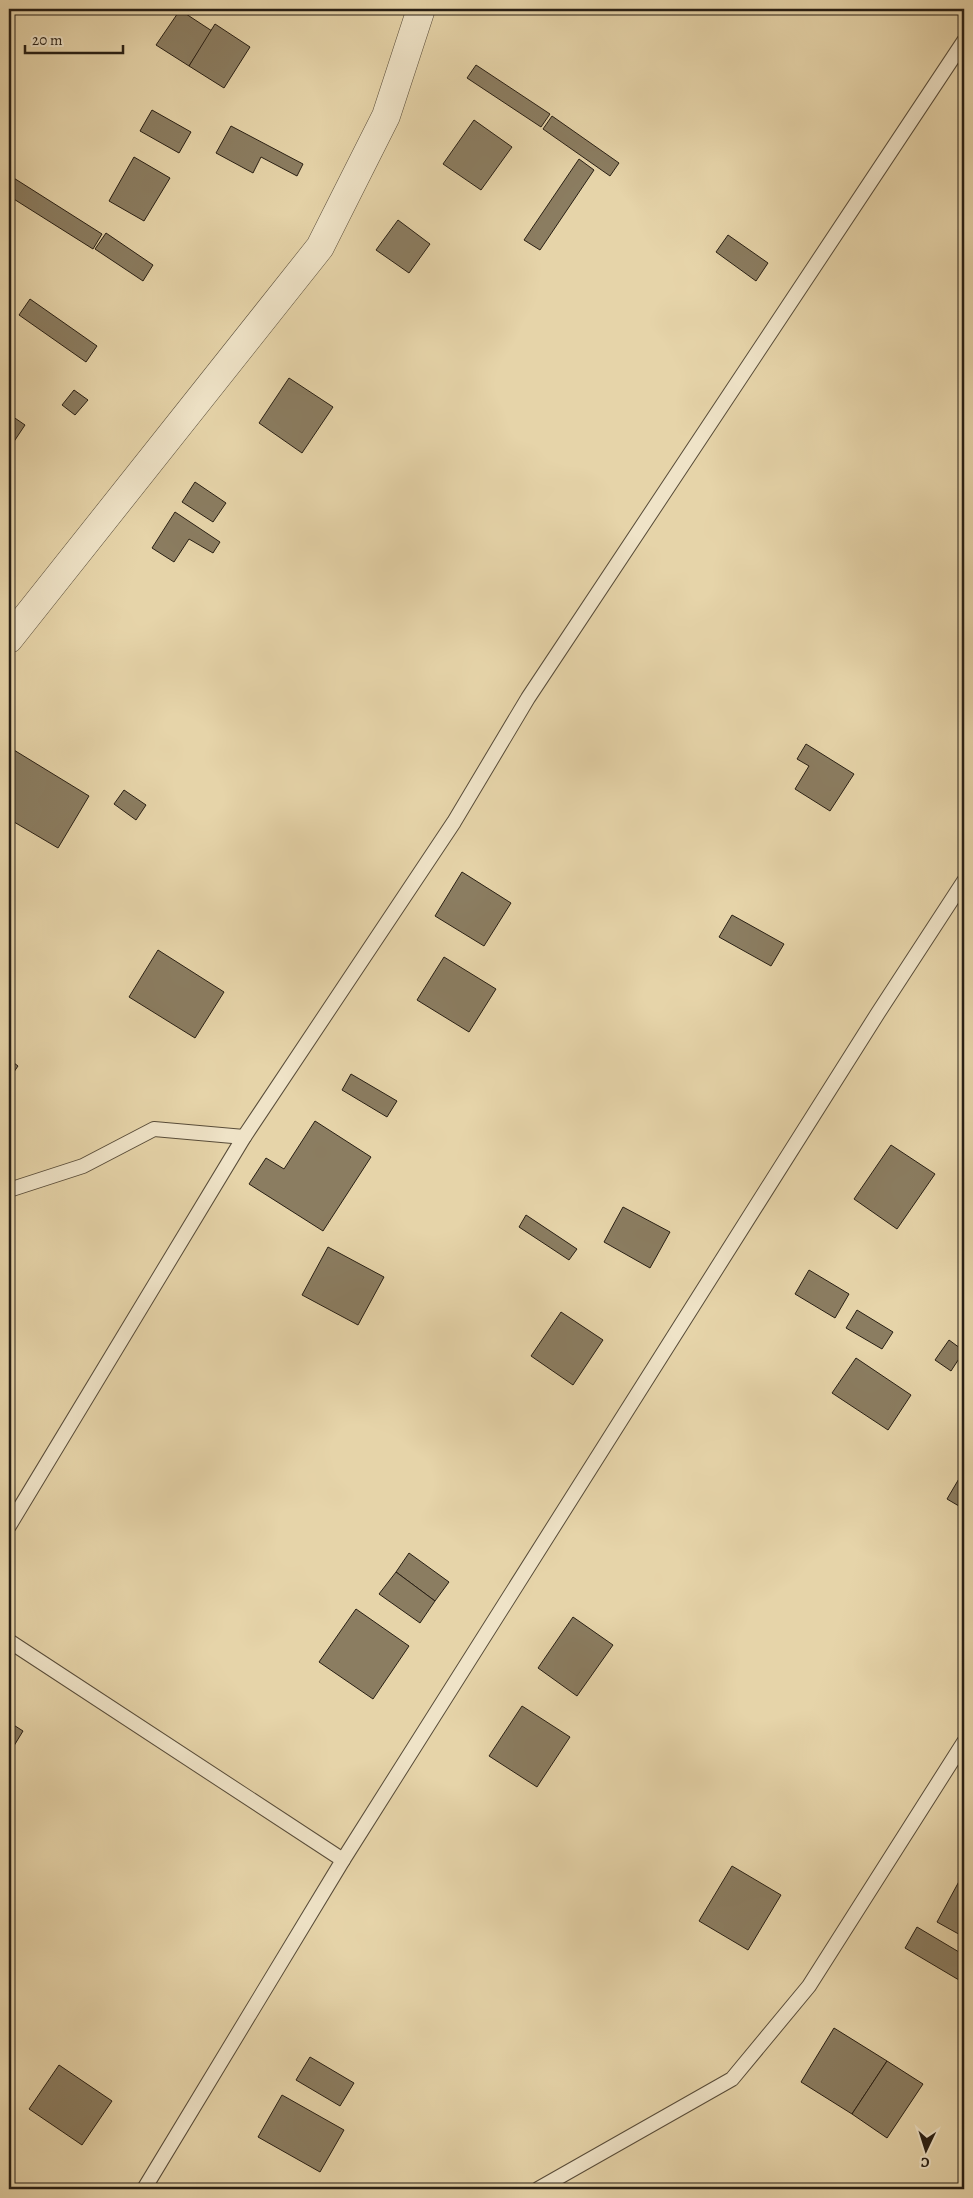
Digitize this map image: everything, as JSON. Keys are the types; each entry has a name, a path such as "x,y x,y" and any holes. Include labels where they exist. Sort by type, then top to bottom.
{"street":[{"path":"9,639 320,247 386,116 421,9"}],"lane":[{"path":"9,1526 244,1137 454,822 528,698 964,41"},
{"path":"144,2189 343,1860 878,1013 964,881"},
{"path":"9,1190 83,1166 154,1128 244,1137"},
{"path":"9,1641 343,1860"},
{"path":"538,2189 732,2079 809,1986 964,1742"}],"building":[{"path":"180,10 212,31 189,66 156,45"},
{"path":"215,24 250,47 224,88 189,66"},
{"path":"476,65 550,114 541,127 467,78"},
{"path":"152,110 191,132 179,153 140,131"},
{"path":"552,116 619,163 610,176 543,129"},
{"path":"474,120 512,147 481,190 443,164"},
{"path":"231,126 303,164 297,176 261,157 253,173 216,153"},
{"path":"134,157 170,178 144,221 109,201"},
{"path":"579,159 594,170 540,250 524,240"},
{"path":"9,175 102,234 93,249 9,196"},
{"path":"398,220 430,244 409,273 376,250"},
{"path":"106,233 153,265 143,281 95,249"},
{"path":"728,235 768,263 756,281 716,252"},
{"path":"30,299 97,346 86,362 19,315"},
{"path":"289,378 333,407 302,453 259,423"},
{"path":"74,390 88,400 75,415 62,405"},
{"path":"9,414 25,425 9,449"},
{"path":"195,482 226,503 213,522 182,502"},
{"path":"175,512 220,542 213,553 189,539 174,562 152,548"},
{"path":"806,744 854,774 830,811 795,789 809,766 797,759"},
{"path":"9,747 89,796 58,848 9,819"},
{"path":"124,790 146,805 136,820 114,804"},
{"path":"462,872 511,903 484,946 435,916"},
{"path":"732,915 784,944 771,966 719,937"},
{"path":"158,950 224,992 195,1038 129,997"},
{"path":"444,957 496,989 469,1032 417,1000"},
{"path":"9,1059 18,1066 9,1079"},
{"path":"351,1074 397,1101 387,1117 342,1090"},
{"path":"315,1121 371,1157 323,1231 249,1184 266,1158 284,1169"},
{"path":"891,1145 935,1174 897,1229 854,1199"},
{"path":"623,1207 670,1232 650,1268 604,1242"},
{"path":"526,1215 577,1249 569,1260 519,1227"},
{"path":"328,1247 384,1277 358,1325 302,1295"},
{"path":"809,1270 849,1294 835,1318 795,1294"},
{"path":"857,1310 893,1332 882,1349 846,1328"},
{"path":"561,1312 603,1340 573,1385 531,1356"},
{"path":"949,1340 964,1351 951,1371 935,1360"},
{"path":"856,1358 911,1395 888,1430 832,1393"},
{"path":"960,1477 964,1480 964,1509 947,1499"},
{"path":"409,1553 449,1582 435,1601 396,1572"},
{"path":"396,1572 435,1601 420,1623 379,1594"},
{"path":"356,1609 409,1646 373,1699 319,1662"},
{"path":"573,1617 613,1645 577,1696 538,1668"},
{"path":"522,1706 570,1737 537,1787 489,1756"},
{"path":"9,1722 23,1731 9,1754"},
{"path":"732,1866 781,1895 748,1950 699,1921"},
{"path":"964,1875 964,1937 937,1922"},
{"path":"917,1927 964,1955 964,1983 905,1948"},
{"path":"834,2028 887,2061 852,2114 801,2082"},
{"path":"310,2057 354,2083 340,2106 296,2080"},
{"path":"887,2061 923,2084 887,2138 852,2114"},
{"path":"59,2065 112,2101 82,2145 29,2109"},
{"path":"282,2095 344,2130 320,2172 258,2137"}]}
